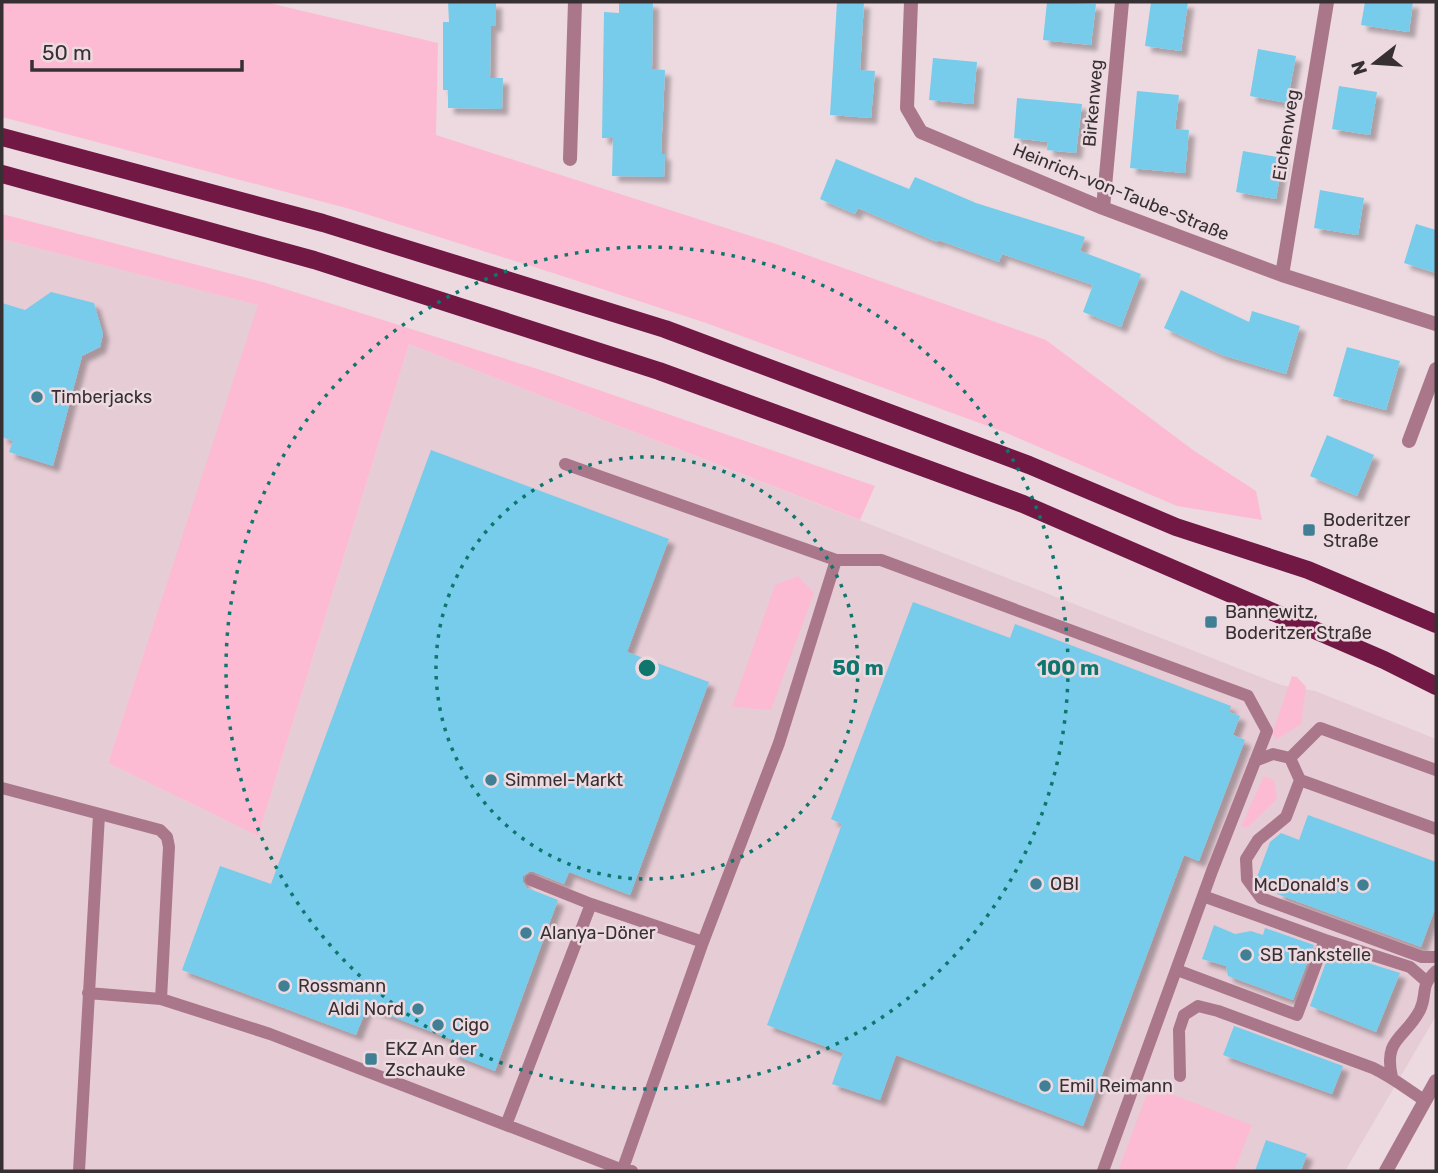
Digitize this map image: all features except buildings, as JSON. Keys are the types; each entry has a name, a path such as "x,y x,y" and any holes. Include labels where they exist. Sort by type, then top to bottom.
{"main road":[{"path":"2,137 323,223 665,329 1029,465 1176,527 1308,570 1436,625"},
{"path":"2,174 314,260 659,371 1023,504 1329,636 1436,686"}],"street":[{"path":"570,159 575,2"},
{"name":"Heinrich-von-Taube-Straße","path":"911,2 907,108 921,132 1103,208 1282,275 1436,324"},
{"name":"Birkenweg","path":"1103,208 1122,2"},
{"name":"Eichenweg","path":"1282,275 1327,2"},
{"path":"1409,441 1436,369"},
{"path":"1385,1171 1436,1081"}],"lane":[{"path":"565,464 836,560 881,560 1248,696 1267,731 1203,896 1103,1171"},
{"path":"88,993 161,999 270,1034 626,1171 704,942 779,743 836,560"},
{"path":"1290,758 1320,728 1436,770"},
{"path":"1255,761 1273,754 1290,758"},
{"path":"1290,758 1300,779 1436,829"},
{"path":"1300,779 1286,817 1258,840 1246,859 1247,879 1261,898 1422,957 1436,957"},
{"path":"2,788 160,830 167,837 169,848 161,999"},
{"path":"79,1171 99,815"},
{"path":"531,880 591,904 704,942"},
{"path":"1203,896 1410,967 1426,981"},
{"path":"506,1125 591,904"},
{"path":"1177,970 1297,1015 1325,940"},
{"path":"1392,1077 1388,1060 1394,1042 1420,1009 1426,981 1436,971"},
{"path":"1180,1076 1179,1030 1184,1015 1198,1006 1218,1011 1392,1077 1424,1100"}],"shaded area":[{"path":"2,2 265,2 438,43 436,135 776,244 1046,340 1193,450 1256,491 1262,520 1177,506 1004,432 706,323 556,274 350,209 2,117"},
{"path":"2,214 263,282 547,372 875,486 860,520 409,344 258,836 108,763 258,305 2,239"},
{"path":"2,239 259,305 108,763 258,836 409,344 1281,685 1315,691 1436,739 1436,1016 1345,1171 2,1171"},
{"path":"798,576 814,593 771,710 732,707 775,585"},
{"path":"1292,676 1297,677 1306,687 1301,724 1277,739 1272,734"},
{"path":"1264,776 1274,780 1277,799 1247,828 1241,826"},
{"path":"1150,1086 1252,1125 1234,1171 1118,1171"}],"place":[{"name":"Timberjacks","path":"37,397"},
{"name":"Boderitzer Straße","path":"1309,530"},
{"name":"Bannewitz, Boderitzer Straße","path":"1211,622"},
{"name":"Simmel-Markt","path":"491,780"},
{"name":"OBI","path":"1036,884"},
{"name":"McDonald's","path":"1363,885"},
{"name":"Alanya-Döner","path":"526,933"},
{"name":"SB Tankstelle","path":"1246,955"},
{"name":"Rossmann","path":"284,986"},
{"name":"Aldi Nord","path":"418,1009"},
{"name":"Cigo","path":"438,1025"},
{"name":"EKZ An der Zschauke","path":"371,1059"},
{"name":"Emil Reimann","path":"1045,1086"}]}
